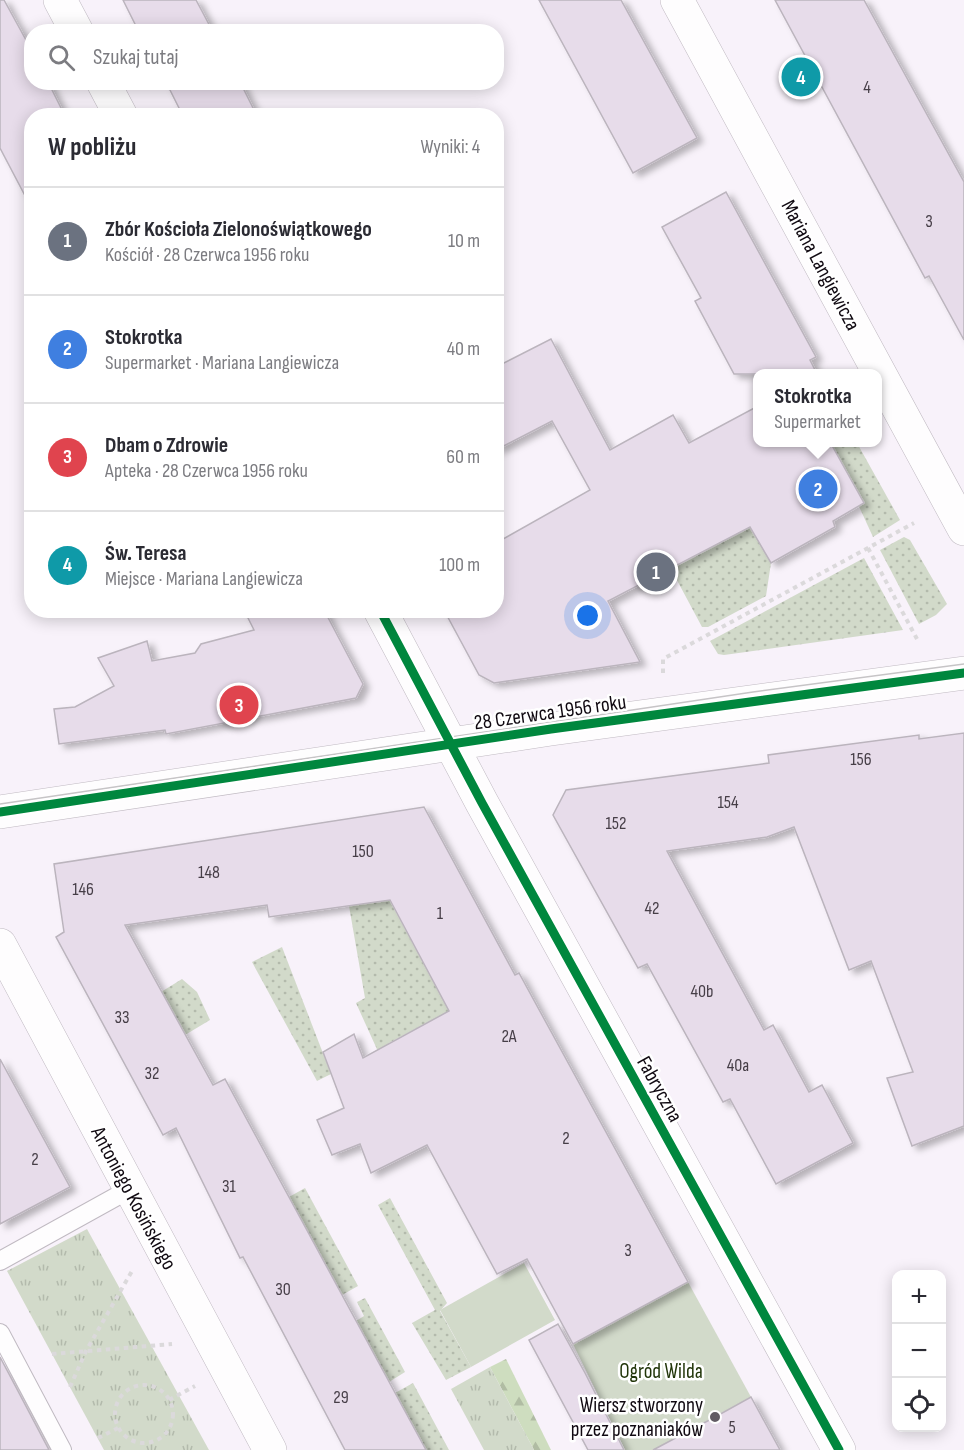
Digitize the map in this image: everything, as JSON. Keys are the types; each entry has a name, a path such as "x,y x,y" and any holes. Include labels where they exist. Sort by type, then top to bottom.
{"street":[{"path":"60,0 73,24"},
{"name":"Mariana Langiewicza","path":"677,0 877,369"},
{"path":"108,90 117,108"},
{"name":"Mariana Langiewicza","path":"882,378 964,529"},
{"name":"Fabryczna","path":"384,618 451,745 839,1450"},
{"name":"28 Czerwca 1956 roku","path":"0,812 451,745 964,673"},
{"name":"Antoniego Kosińskiego","path":"0,945 270,1450"}],"lane":[{"path":"0,1261 130,1190"},
{"path":"0,1333 62,1450"}],"path":[{"path":"663,673 663,659 914,523"},
{"path":"868,548 917,639"},
{"path":"70,1387 86,1351 133,1270"},
{"path":"52,1354 173,1344"},
{"path":"148,1386 161,1390 169,1400 173,1412 171,1425 164,1436 152,1442 139,1443 127,1438 118,1428 115,1416 117,1404 124,1393 135,1387 148,1386"},
{"path":"169,1400 196,1386"},
{"path":"98,1438 118,1428"}],"green space":[{"path":"832,447 859,447 900,520 873,537"},
{"path":"741,511 771,563 766,596 708,627 702,627 671,569 705,551 696,533"},
{"path":"904,537 910,540 947,604 936,615 919,624 880,550"},
{"path":"864,558 903,630 724,655 718,654 710,641"},
{"path":"383,888 449,1011 389,1043 426,1113 410,1122 356,1003 365,998 349,906 366,903"},
{"path":"282,947 331,1074 317,1081 252,962"},
{"path":"182,979 197,992 210,1020 185,1035 161,992"},
{"path":"305,1188 358,1286 342,1295 289,1197"},
{"path":"390,1198 447,1303 440,1311 471,1367 446,1380 412,1323 435,1310 378,1205"},
{"path":"87,1229 209,1450 104,1450 7,1271"},
{"path":"524,1263 555,1320 471,1367 440,1310"},
{"name":"Ogród Wilda","path":"688,1282 751,1397 653,1450 625,1450 573,1344"},
{"path":"365,1298 405,1372 389,1382 356,1321 364,1316 357,1302"},
{"path":"506,1359 551,1450 534,1450 490,1367"},
{"path":"490,1367 534,1450 484,1450 451,1389"},
{"path":"413,1383 449,1450 426,1450 395,1393"}],"building":[{"path":"0,0 4,0 24,36 24,90 52,90 61,108 24,108 24,194 0,148"},
{"path":"123,0 196,0 209,24 135,24"},
{"path":"539,0 621,0 697,138 633,173"},
{"path":"775,0 864,0 964,182 964,340 929,276 925,278"},
{"path":"170,90 244,90 253,108 179,108"},
{"path":"726,192 816,357 810,360 814,369 753,369 753,374 734,374 695,301 701,298 662,227"},
{"path":"551,339 610,450 673,415 689,443 753,409 753,447 833,447 864,503 833,521 835,527 771,563 750,527 608,601 640,662 494,683 479,675 448,618 504,618 504,538 590,490 552,421 504,446 504,363"},
{"path":"248,618 328,618 363,684 356,698 166,734 165,730 59,744 54,709 75,707 114,686 98,658 147,641 152,661 195,653 201,644 254,630"},
{"path":"964,733 964,1126 912,1146 887,1078 913,1072 871,961 849,970 794,827 767,837 667,851 764,1030 773,1025 809,1092 822,1085 853,1143 776,1184 730,1099 723,1102 647,964 638,968 553,815 566,790 769,763 768,755 919,735 919,739"},
{"path":"424,807 515,975 519,973 688,1282 573,1344 527,1259 497,1274 427,1145 371,1173 360,1144 332,1155 317,1120 344,1108 323,1052 354,1034 363,1058 449,1011 390,900 269,917 267,905 125,925 213,1085 225,1079 426,1450 345,1450 243,1257 240,1258 176,1128 163,1135 56,937 64,932 54,864"},
{"path":"0,1059 70,1187 0,1224"},
{"path":"558,1324 624,1450 588,1450 529,1340"},
{"path":"0,1357 49,1450 0,1450"},
{"path":"751,1397 780,1450 653,1450 715,1417"}],"tram line":[{"path":"0,804 753,692 964,664"}],"cycle path":[{"path":"384,618 482,803 839,1450"},
{"path":"0,812 551,729 964,673"}],"place":[{"name":"Św. Teresa","path":"801,77"},
{"name":"Stokrotka","path":"818,489"},
{"name":"Zbór Kościoła Zielonoświątkowego","path":"656,572"},
{"name":"Dbam o Zdrowie","path":"239,705"},
{"name":"Wiersz stworzony przez poznaniaków","path":"715,1417"}]}
